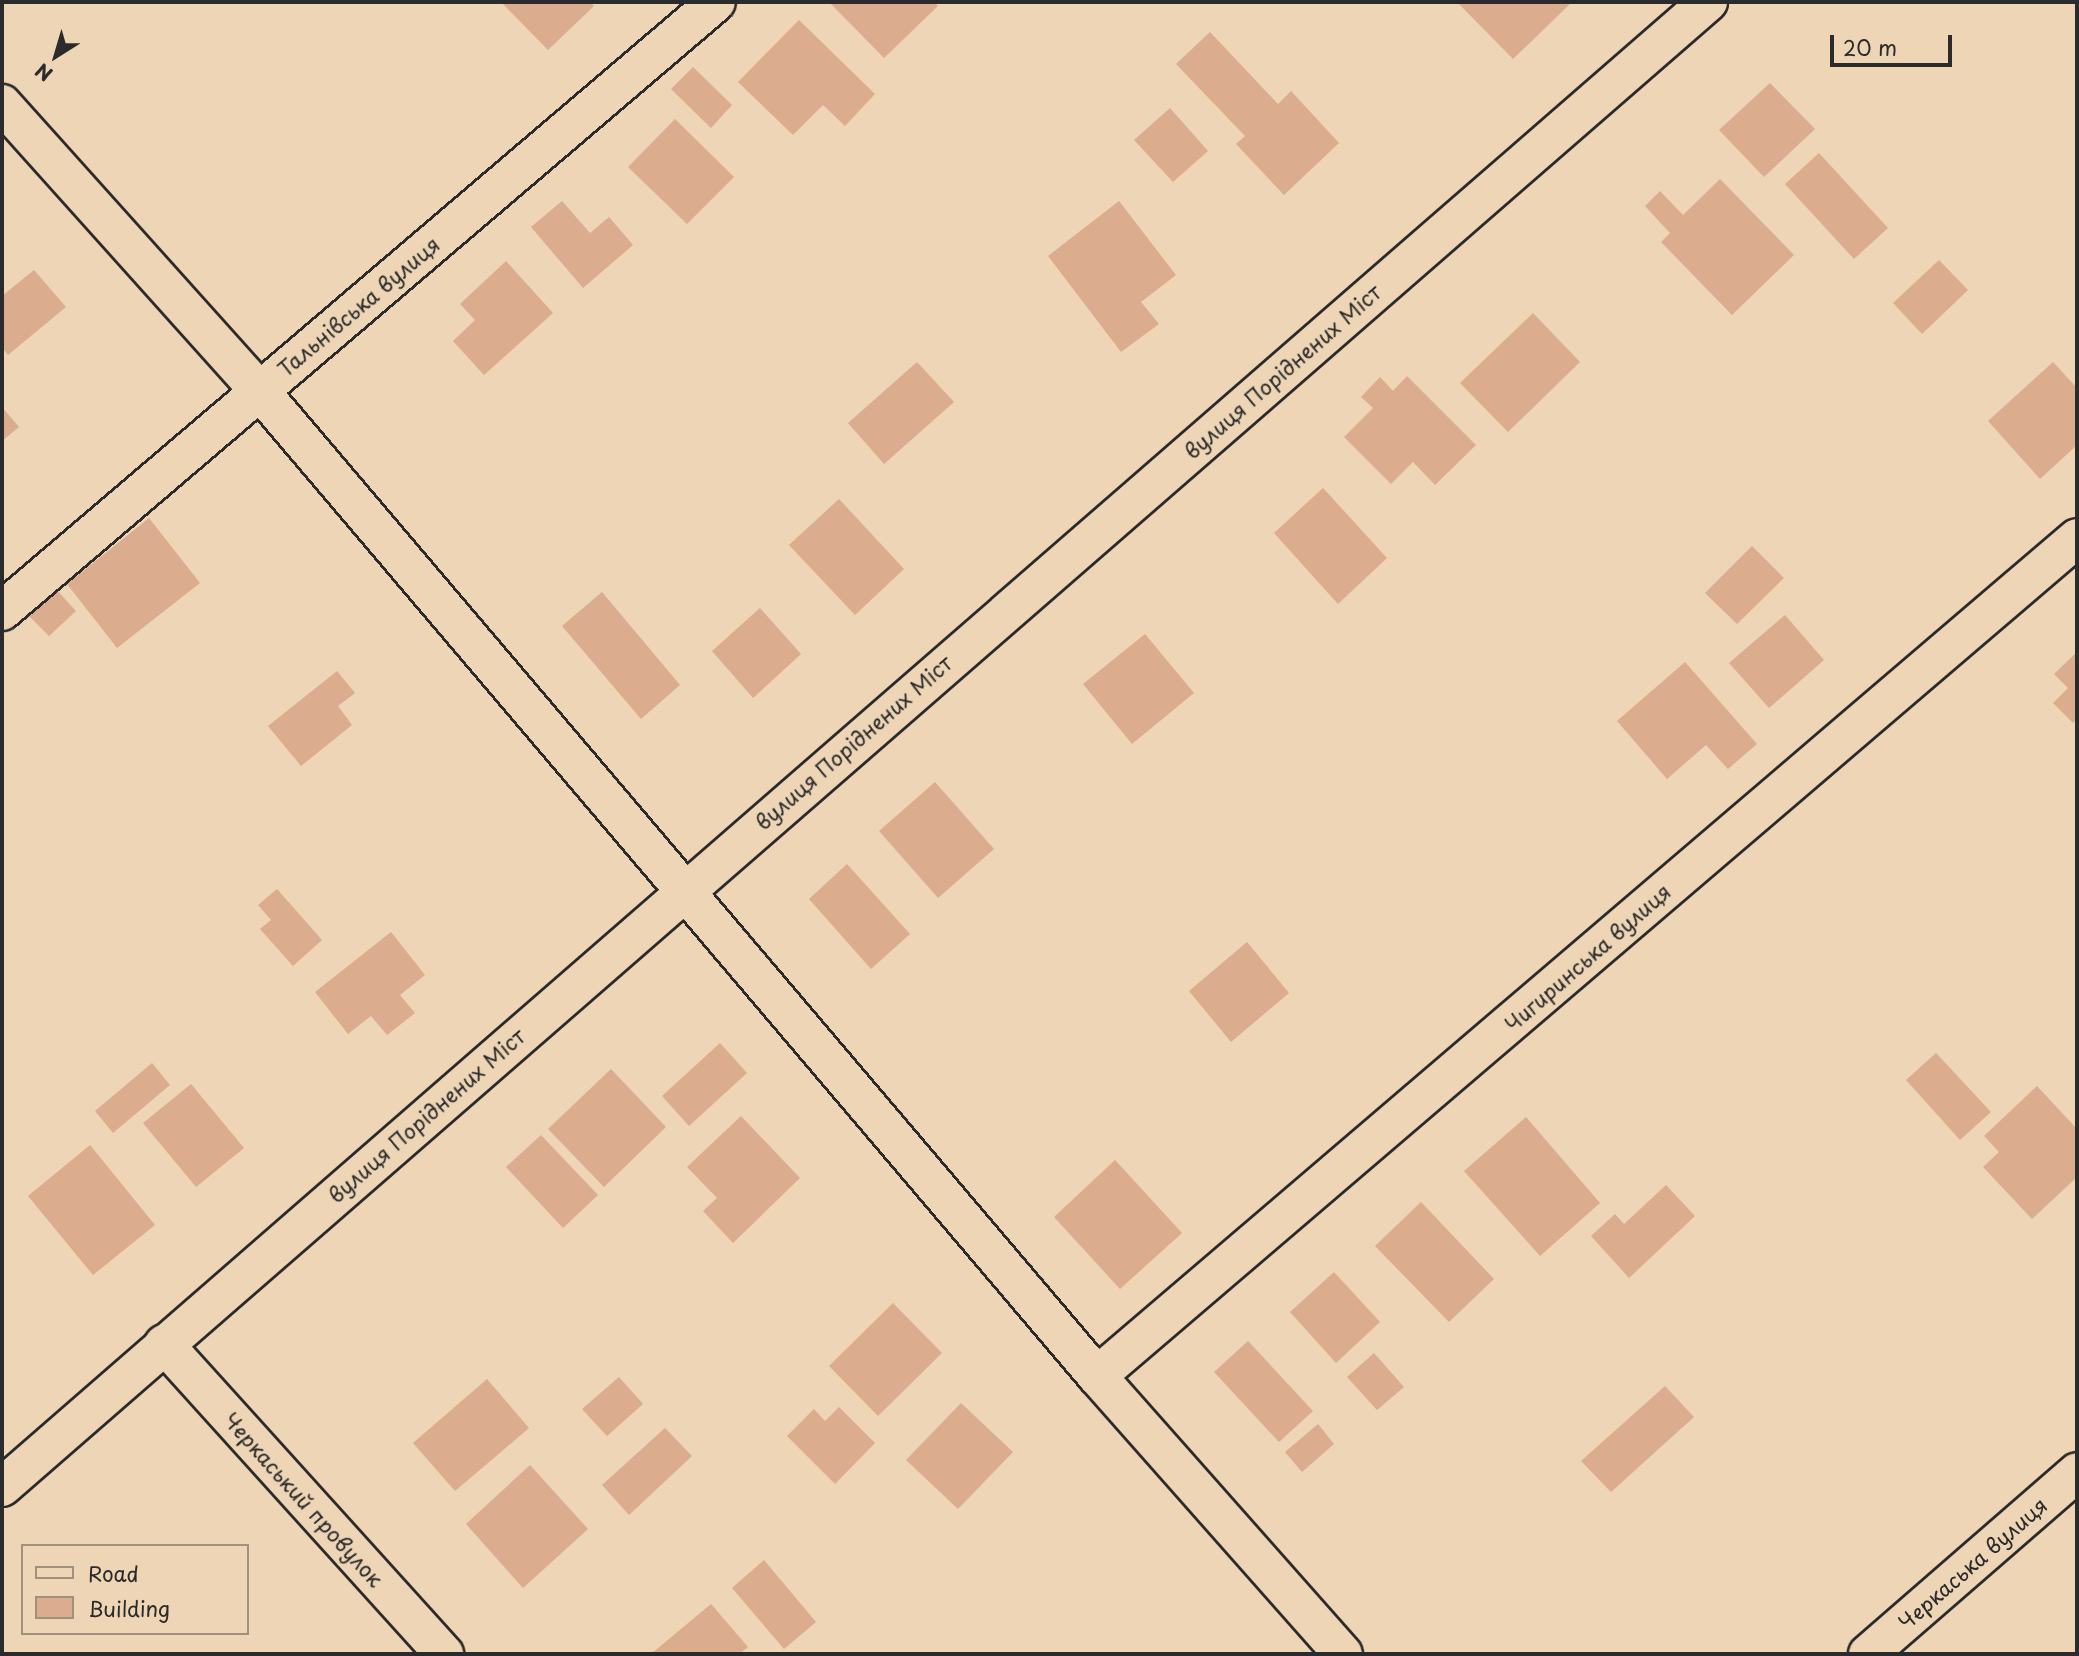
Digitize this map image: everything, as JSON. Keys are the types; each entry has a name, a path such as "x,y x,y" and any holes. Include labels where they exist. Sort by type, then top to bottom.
{"street":[{"name":"Тальнівська вулиця","path":"2,611 716,2"},
{"name":"вулиця Поріднених Міст","path":"2,1486 686,887 1708,2"},
{"path":"2,104 259,390 686,887 1097,1376 1343,1654"},
{"name":"Чигиринська вулиця","path":"1097,1376 2077,538"},
{"name":"Черкаський провулок","path":"164,1344 444,1654"},
{"name":"Черкаська вулиця","path":"1868,1654 2077,1472"}],"building":[{"path":"501,2 590,2 594,6 548,50"},
{"path":"829,2 934,2 938,6 884,58"},
{"path":"1457,2 1568,2 1570,4 1513,59"},
{"path":"799,20 875,94 845,126 823,105 793,135 738,82"},
{"path":"1210,32 1278,104 1291,91 1339,143 1284,195 1236,144 1245,136 1176,64"},
{"path":"693,67 732,105 711,128 671,89"},
{"path":"1770,83 1815,129 1764,177 1719,130"},
{"path":"1170,108 1208,151 1173,182 1134,140"},
{"path":"675,119 734,177 687,224 628,167"},
{"path":"1819,153 1888,228 1854,259 1785,184"},
{"path":"1720,179 1794,255 1732,315 1661,242 1670,233 1645,206 1660,191 1683,215"},
{"path":"562,201 590,233 609,217 633,245 583,288 531,227"},
{"path":"1119,201 1176,275 1141,302 1159,324 1121,352 1048,256"},
{"path":"1939,260 1968,290 1922,334 1893,303"},
{"path":"506,261 553,313 484,375 453,341 475,320 460,304"},
{"path":"34,270 66,307 8,355 2,347 2,296"},
{"path":"1533,313 1580,362 1508,432 1460,383"},
{"path":"917,362 954,402 884,464 848,423"},
{"path":"2053,362 2077,388 2077,445 2040,479 1988,421"},
{"path":"1407,376 1476,445 1435,485 1413,462 1391,484 1344,437 1373,408 1361,397 1380,377 1393,391"},
{"path":"2,407 19,427 2,441"},
{"path":"1323,488 1387,558 1338,604 1274,533"},
{"path":"839,499 904,569 855,615 789,545"},
{"path":"149,518 200,583 117,648 67,584"},
{"path":"1752,546 1784,578 1737,624 1705,593"},
{"path":"54,587 76,611 49,636 26,613"},
{"path":"602,592 680,685 641,719 562,626"},
{"path":"760,608 801,654 753,698 712,651"},
{"path":"1785,615 1824,660 1769,708 1729,663"},
{"path":"1145,634 1194,693 1132,744 1083,684"},
{"path":"2077,652 2077,719 2073,723 2053,703 2068,688 2054,674"},
{"path":"1685,662 1757,744 1728,769 1706,745 1667,779 1617,721"},
{"path":"337,671 355,693 338,706 352,725 301,766 268,726"},
{"path":"935,782 994,849 938,898 879,831"},
{"path":"847,864 910,934 871,969 809,899"},
{"path":"277,889 322,940 293,966 260,929 271,920 258,905"},
{"path":"391,932 425,975 400,995 415,1013 387,1035 371,1016 348,1034 315,992"},
{"path":"1247,942 1289,993 1231,1042 1189,991"},
{"path":"720,1043 747,1073 689,1126 662,1096"},
{"path":"1936,1053 1991,1112 1960,1140 1906,1080"},
{"path":"152,1063 170,1085 113,1133 95,1111"},
{"path":"611,1069 666,1127 604,1187 548,1129"},
{"path":"191,1084 244,1148 196,1187 143,1123"},
{"path":"2037,1086 2077,1129 2077,1177 2032,1219 1983,1167 1999,1152 1984,1136"},
{"path":"741,1116 800,1178 733,1243 703,1211 717,1198 687,1167"},
{"path":"1526,1117 1600,1203 1540,1256 1464,1171"},
{"path":"541,1135 598,1195 563,1228 506,1167"},
{"path":"90,1145 155,1225 93,1275 28,1196"},
{"path":"1115,1160 1182,1233 1120,1289 1054,1217"},
{"path":"1666,1185 1695,1216 1629,1278 1591,1236 1615,1214 1624,1224"},
{"path":"1421,1202 1494,1279 1449,1322 1375,1246"},
{"path":"1334,1272 1380,1322 1336,1363 1290,1312"},
{"path":"893,1303 942,1353 878,1416 829,1366"},
{"path":"1248,1341 1313,1411 1279,1442 1214,1372"},
{"path":"1374,1353 1404,1387 1377,1410 1347,1377"},
{"path":"619,1377 643,1404 607,1436 582,1409"},
{"path":"487,1379 529,1428 455,1491 413,1443"},
{"path":"1665,1386 1694,1417 1611,1492 1581,1461"},
{"path":"961,1403 1013,1452 958,1509 906,1460"},
{"path":"839,1407 875,1443 835,1484 787,1436 814,1409 825,1421"},
{"path":"1318,1424 1334,1444 1302,1472 1285,1452"},
{"path":"665,1428 692,1456 629,1515 602,1485"},
{"path":"530,1465 588,1529 523,1588 466,1524"},
{"path":"764,1560 816,1622 784,1649 732,1588"},
{"path":"711,1604 748,1647 739,1654 651,1654"}]}
